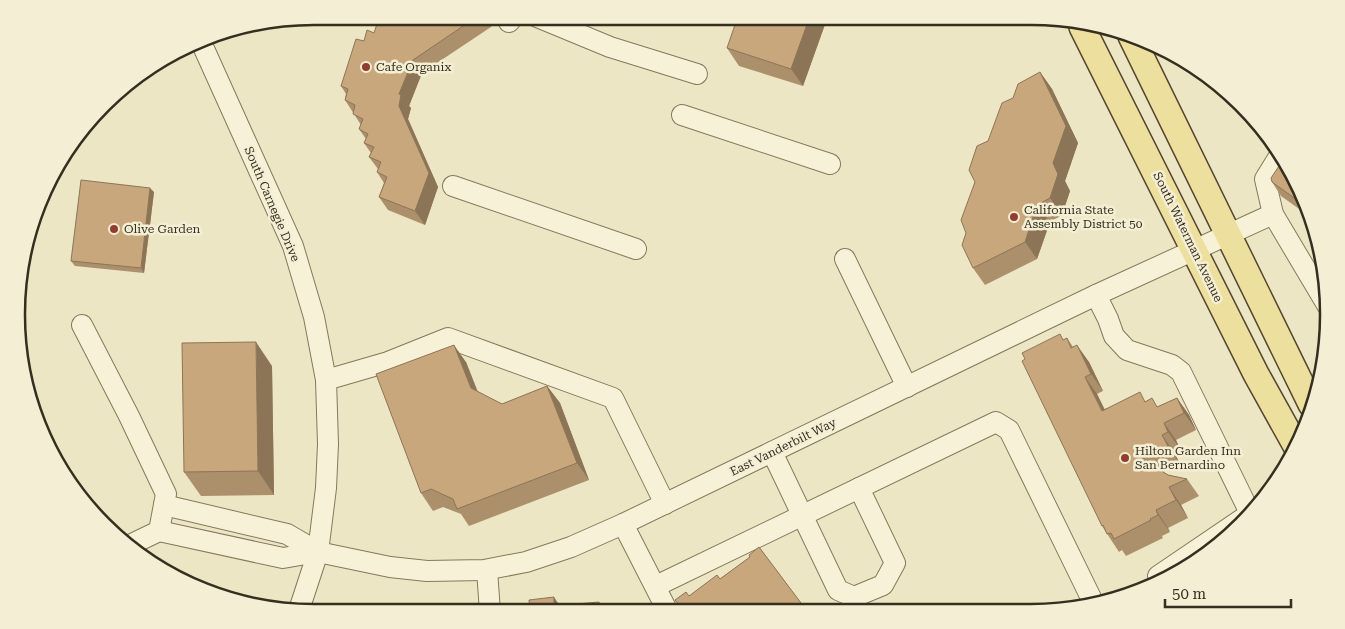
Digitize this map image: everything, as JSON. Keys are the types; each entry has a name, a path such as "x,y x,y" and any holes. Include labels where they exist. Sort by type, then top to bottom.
{"main road":[{"name":"South Waterman Avenue","path":"1084,30 1256,374 1292,439"},
{"path":"1135,45 1226,234 1308,398"}],"street":[{"path":"556,25 610,47 696,74"},
{"name":"South Carnegie Drive","path":"203,47 293,246 314,317 326,380 328,444 326,488 318,552 301,603"},
{"path":"682,114 830,164"},
{"path":"1276,162 1265,179 1272,214 1319,291"},
{"path":"454,186 636,249"},
{"name":"East Vanderbilt Way","path":"318,552 390,567 427,571 487,570 526,562 571,548 1194,248 1272,214"},
{"path":"845,259 907,387"},
{"path":"1096,295 1114,336 1127,350 1172,365 1181,372 1246,507"},
{"path":"82,325 129,416 166,494 160,530"},
{"path":"326,380 388,362 448,338 613,398 665,504"},
{"path":"656,586 996,422 1009,430 1091,597"},
{"path":"772,452 838,590 854,598 884,585 895,563 859,488"},
{"path":"164,505 288,534 318,552"},
{"path":"622,524 664,604"},
{"path":"136,542 160,530 283,558 318,552"},
{"path":"1170,568 1215,537"},
{"path":"487,570 489,604"}],"building":[{"path":"377,25 465,25 413,60 399,94 401,95 399,106 429,173 415,211 379,197 387,177 377,172 381,162 369,157 374,147 364,143 368,134 359,129 363,119 353,114 355,105 345,100 348,89 341,86 356,39 364,41 367,30 374,33"},
{"path":"735,25 807,25 791,69 727,48"},
{"path":"1040,72 1066,126 1053,163 1058,174 1050,198 1037,205 1025,242 973,268 962,245 966,233 961,220 975,182 969,170 977,146 988,141 1002,103 1013,98 1018,84"},
{"path":"1279,166 1296,199 1272,182 1271,178"},
{"name":"Olive Garden","path":"81,180 150,188 141,268 71,261"},
{"name":"Hilton Garden Inn San Bernardino","path":"1060,334 1063,340 1067,338 1071,348 1077,345 1091,374 1085,377 1102,411 1140,392 1145,402 1152,398 1157,407 1177,398 1184,413 1164,423 1168,432 1162,435 1168,446 1142,459 1168,475 1187,479 1169,487 1176,500 1156,510 1158,515 1151,520 1114,539 1111,533 1107,534 1102,526 1022,361 1025,359 1022,353"},
{"path":"256,342 258,471 184,472 182,343"},
{"path":"454,345 471,388 502,404 547,386 577,463 457,509 453,499 431,489 421,493 376,374"},
{"path":"759,547 802,604 678,604 675,600 686,592 689,596 717,575 720,579 750,557 749,555"},
{"path":"554,597 554,604 529,604 529,600"},
{"path":"599,602 599,604 576,604"}],"place":[{"name":"Cafe Organix","path":"366,67"},
{"name":"California State Assembly District 50","path":"1014,217"},
{"name":"Olive Garden","path":"114,229"},
{"name":"Hilton Garden Inn San Bernardino","path":"1125,458"}]}
